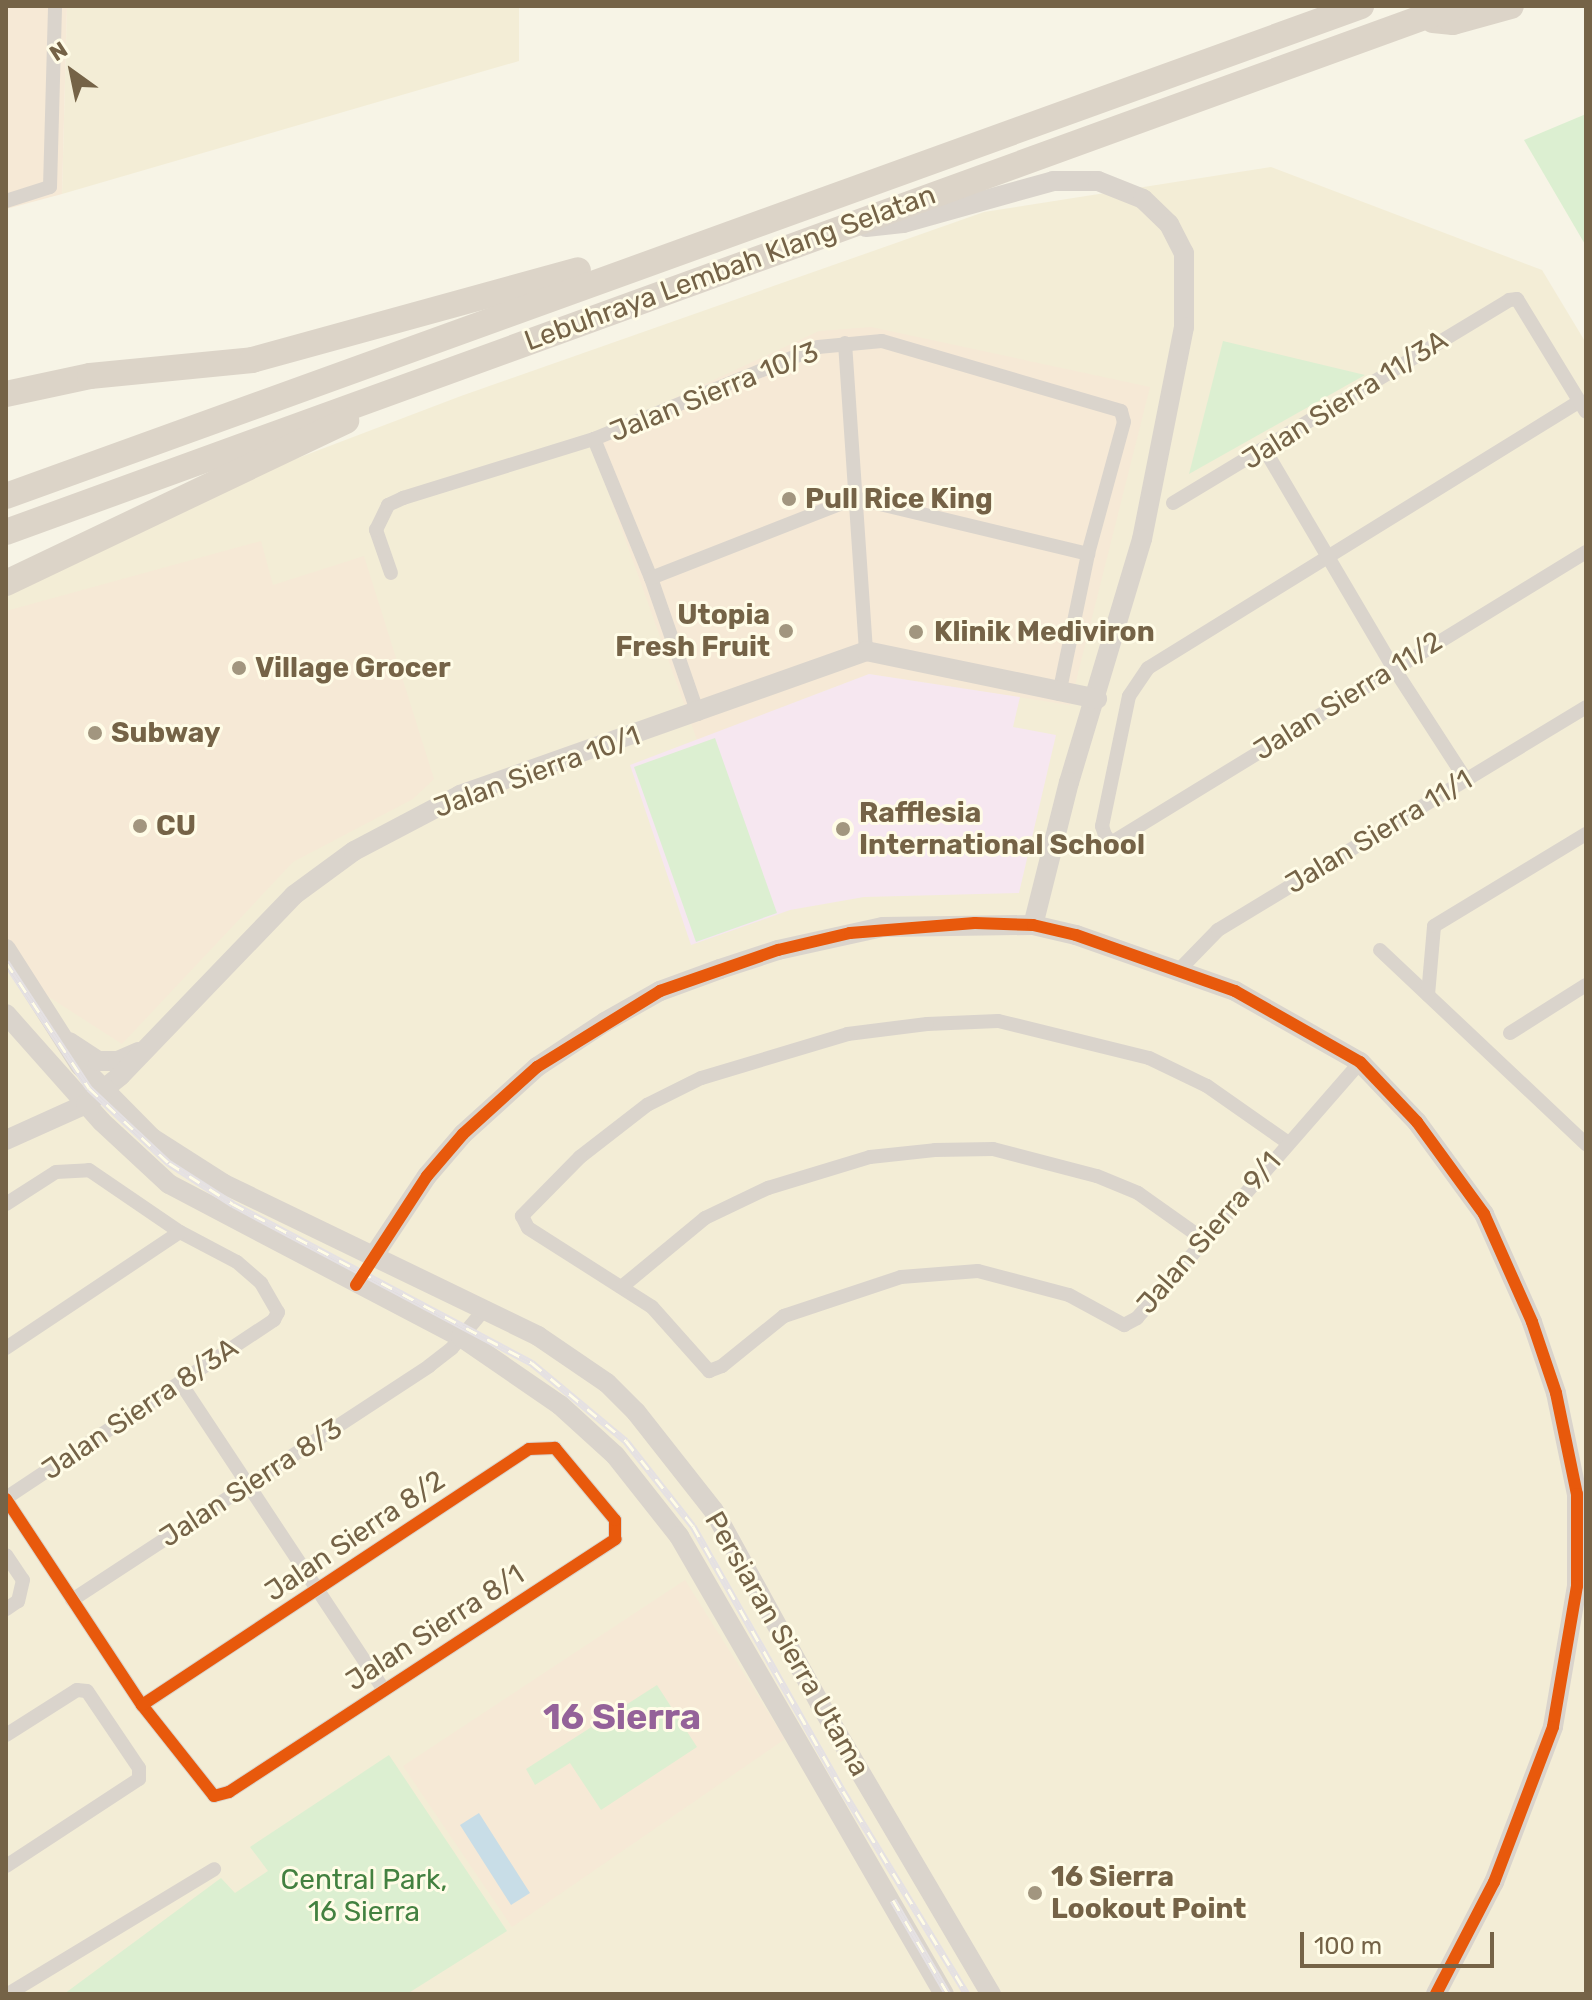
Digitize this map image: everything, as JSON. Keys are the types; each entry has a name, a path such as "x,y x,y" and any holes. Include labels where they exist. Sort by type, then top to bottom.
{"highway":[{"path":"1297,29 1328,6"},
{"name":"Lebuhraya Lembah Klang Selatan","path":"6,496 910,165 1361,6"},
{"name":"Lebuhraya Lembah Klang Selatan","path":"6,532 1454,6"},
{"path":"1419,19 1453,22 1511,6"},
{"path":"6,394 90,376 252,360 323,343 591,267 910,165"},
{"path":"6,583 435,376"}],"street":[{"path":"6,201 50,187 55,6"},
{"path":"826,232 903,223 1053,181 1098,181 1143,199 1169,224 1184,253 1184,327 1142,539 1097,699 1069,782 1033,925"},
{"name":"Jalan Sierra 11/3A","path":"1173,503 1517,299 1583,406"},
{"name":"Jalan Sierra 10/3","path":"391,573 376,530 388,505 594,439 818,347 882,341 1121,411 1124,422 1088,554"},
{"path":"845,343 866,651 1059,694 1097,699"},
{"path":"1327,557 1583,406"},
{"path":"594,439 651,578 698,714"},
{"path":"1265,450 1393,667 1466,780"},
{"path":"651,578 855,498 1088,554 1059,694"},
{"name":"Jalan Sierra 11/2","path":"1327,557 1135,680 1102,826 1111,843 1393,667 1586,552"},
{"name":"Jalan Sierra 10/1","path":"6,1140 86,1104 294,895 354,851 460,795 698,714 866,651"},
{"name":"Jalan Sierra 11/1","path":"1181,968 1218,930 1586,707"},
{"path":"1428,995 1434,926 1586,834"},
{"path":"356,1285 427,1176 463,1134 537,1067 660,991 778,950 883,927 1033,925 1181,968 1235,991 1360,1062 1417,1122 1484,1214 1532,1322 1556,1393 1577,1494 1577,1586 1553,1727 1494,1882 1436,1994"},
{"name":"Persiaran Sierra Utama","path":"6,949 56,1032 102,1090 152,1138 182,1159 373,1257 538,1336 607,1383 714,1511 820,1704 991,1994"},
{"path":"1380,950 1586,1144"},
{"path":"1510,1033 1586,985"},
{"name":"Persiaran Sierra Utama","path":"6,1014 86,1104 169,1184 356,1285 461,1337 560,1405 659,1506 944,1994"},
{"name":"Jalan Sierra 9/1","path":"1287,1142 1207,1086 1149,1058 998,1021 927,1024 848,1034 701,1078 647,1105 580,1157 522,1216 528,1228 624,1285 652,1307 703,1367 716,1370 784,1316 901,1277 978,1271 1069,1295 1117,1324 1131,1324 1203,1239 1287,1142 1320,1103 1360,1062"},
{"path":"56,1032 98,1061 118,1061 148,1045"},
{"path":"46,1121 59,1075"},
{"path":"624,1285 705,1218 768,1188 870,1157 935,1150 993,1149 1097,1176 1138,1193 1203,1239"},
{"path":"6,1204 56,1172 89,1170 180,1232 6,1348"},
{"name":"Jalan Sierra 8/3A","path":"6,1499 274,1320 278,1312 261,1283 237,1262 180,1232"},
{"name":"Jalan Sierra 8/3","path":"72,1600 429,1366 461,1337 483,1311"},
{"path":"180,1382 384,1690"},
{"name":"Jalan Sierra 8/2","path":"142,1705 529,1449 555,1448 590,1484"},
{"name":"Jalan Sierra 8/1","path":"142,1705 208,1795 229,1792 615,1539 615,1520 590,1484"},
{"path":"6,1499 142,1705"},
{"path":"6,1555 23,1580 18,1601 6,1609"},
{"path":"6,1735 77,1690 87,1691 139,1768 139,1779 6,1866"},
{"path":"8,1994 214,1869"}],"shaded area":[{"path":"6,6 67,6 62,194 6,209"},
{"path":"67,6 519,6 519,61 62,194"},
{"path":"1271,167 1542,270 1586,343 1586,1994 6,1994 6,569 461,396 984,212"},
{"path":"871,327 1150,387 1070,705 869,674 697,740 589,438 819,331"},
{"path":"261,541 273,585 364,556 434,779 413,799 293,862 122,1044 38,990 6,938 6,611"},
{"name":"Rafflesia International School","path":"869,674 1020,697 1013,727 1056,735 1019,893 864,897 790,910 691,945 630,765"},
{"path":"685,1580 785,1739 512,1927 403,1766"}],"green space":[{"path":"1586,114 1586,246 1524,140"},
{"path":"1223,341 1365,375 1189,474"},
{"path":"715,738 777,913 696,942 634,767"},
{"path":"657,1685 697,1747 601,1810 570,1763 535,1785 526,1769"},
{"name":"Central Park, 16 Sierra","path":"389,1755 507,1931 407,1994 64,1994 221,1878 235,1893 268,1871 250,1847"}],"water":[{"path":"479,1813 530,1893 511,1905 460,1825"}],"railway":[{"path":"6,962 89,1088 169,1163 233,1204 532,1363 626,1441 693,1526 843,1791 967,1994"},
{"path":"893,1900 948,1994"}],"cycle path":[{"path":"356,1285 427,1176 463,1134 537,1067 660,991 778,950 850,933 975,923 1033,925 1076,935 1235,991 1360,1062 1417,1122 1484,1214 1532,1322 1556,1393 1577,1494 1577,1586 1553,1727 1494,1882 1436,1994"},
{"path":"6,1499 142,1705 214,1796 229,1792 615,1539 615,1520 555,1448 529,1449 142,1705"}],"place":[{"name":"Pull Rice King","path":"789,499"},
{"name":"Utopia Fresh Fruit","path":"786,631"},
{"name":"Klinik Mediviron","path":"916,632"},
{"name":"Village Grocer","path":"239,668"},
{"name":"Subway","path":"95,733"},
{"name":"CU","path":"140,826"},
{"name":"Rafflesia International School","path":"843,829"},
{"name":"16 Sierra Lookout Point","path":"1035,1893"}],"district":[{"name":"16 Sierra","path":"622,1717"}]}
